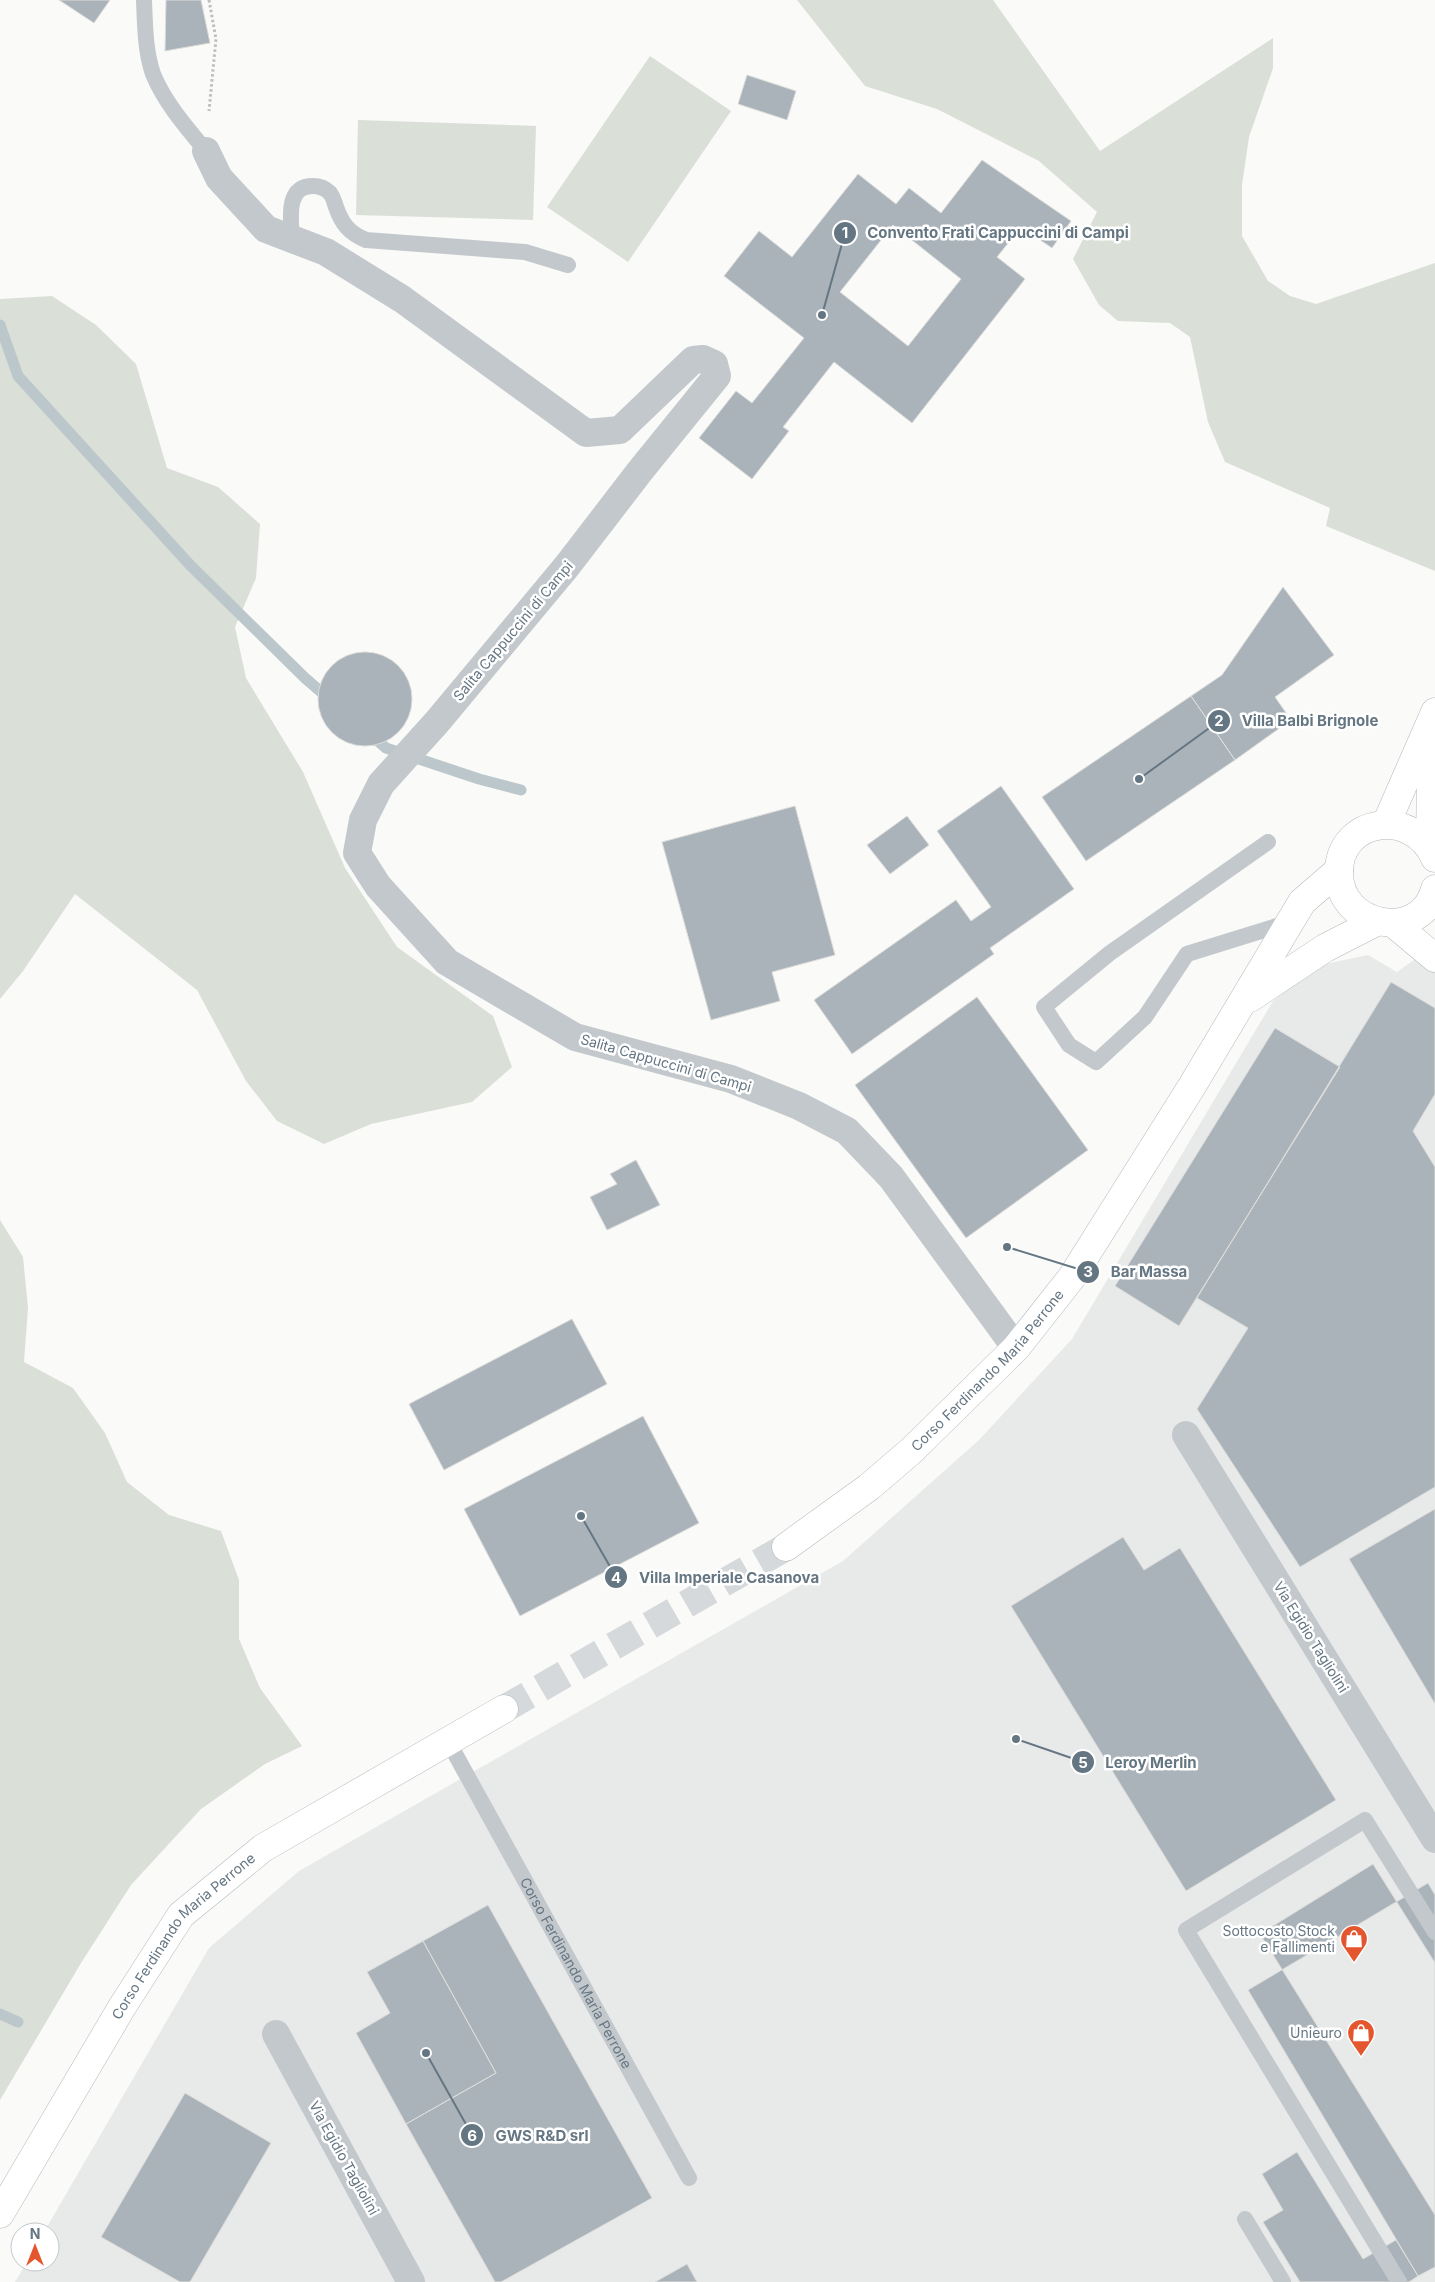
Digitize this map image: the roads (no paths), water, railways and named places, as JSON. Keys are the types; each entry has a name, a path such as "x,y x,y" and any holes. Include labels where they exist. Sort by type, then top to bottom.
{"main road":[{"path":"1432,852 1418,834 1403,826 1386,824 1435,712"},
{"path":"1432,852 1431,774 1435,740"},
{"name":"Corso Ferdinando Maria Perrone","path":"786,1546 869,1487 904,1457 1016,1348 1072,1277 1242,1003 1302,902 1339,870 1343,853 1354,838 1368,828 1386,824"},
{"path":"1339,870 1340,888 1348,903 1360,915 1385,922 1435,958"},
{"name":"Corso Ferdinando Maria Perrone","path":"1242,1003 1325,948 1385,922 1410,919 1424,908 1435,893"},
{"name":"Corso Ferdinando Maria Perrone","path":"0,2214 122,2007 181,1915 263,1848 504,1708"}],"street":[{"name":"Salita Cappuccini di Campi","path":"206,151 219,178 266,229 326,252 402,300 586,433 620,430 693,360 703,359 714,364 717,376 706,391 640,471 549,588 437,722 381,784 363,820 357,853 378,886 447,962 575,1037 732,1080 799,1106 847,1131 891,1177 1016,1348"},
{"name":"Via Egidio Tagliolini","path":"1186,1435 1435,1839"},
{"name":"Via Egidio Tagliolini","path":"276,2034 411,2282"}],"lane":[{"path":"144,0 147,43 153,73 169,105 206,151"},
{"path":"292,239 291,205 293,198 303,188 317,186 324,188 334,199 343,226 366,240 525,252 568,265"},
{"path":"1268,842 1110,953 1044,1007 1069,1045 1096,1062 1145,1017 1187,954 1290,922"},
{"name":"Corso Ferdinando Maria Perrone","path":"448,1741 689,2178"},
{"path":"1399,2282 1186,1930 1365,1820 1435,1932"},
{"path":"1245,2219 1283,2282"}],"waterway":[{"path":"0,325 18,376 190,565 305,678 386,748 479,779 521,790"},
{"path":"0,2014 18,2022"}],"tunnel":[{"path":"504,1709 786,1547"}],"place":[{"name":"Convento Frati Cappuccini di Campi","path":"822,315"},
{"name":"Villa Balbi Brignole","path":"1139,779"},
{"name":"Bar Massa","path":"1007,1247"},
{"name":"Villa Imperiale Casanova","path":"581,1516"},
{"name":"Leroy Merlin","path":"1016,1739"},
{"name":"Sottocosto Stock e Fallimenti","path":"1354,1963"},
{"name":"GWS R&D srl","path":"426,2053"},
{"name":"Unieuro","path":"1361,2057"}]}
